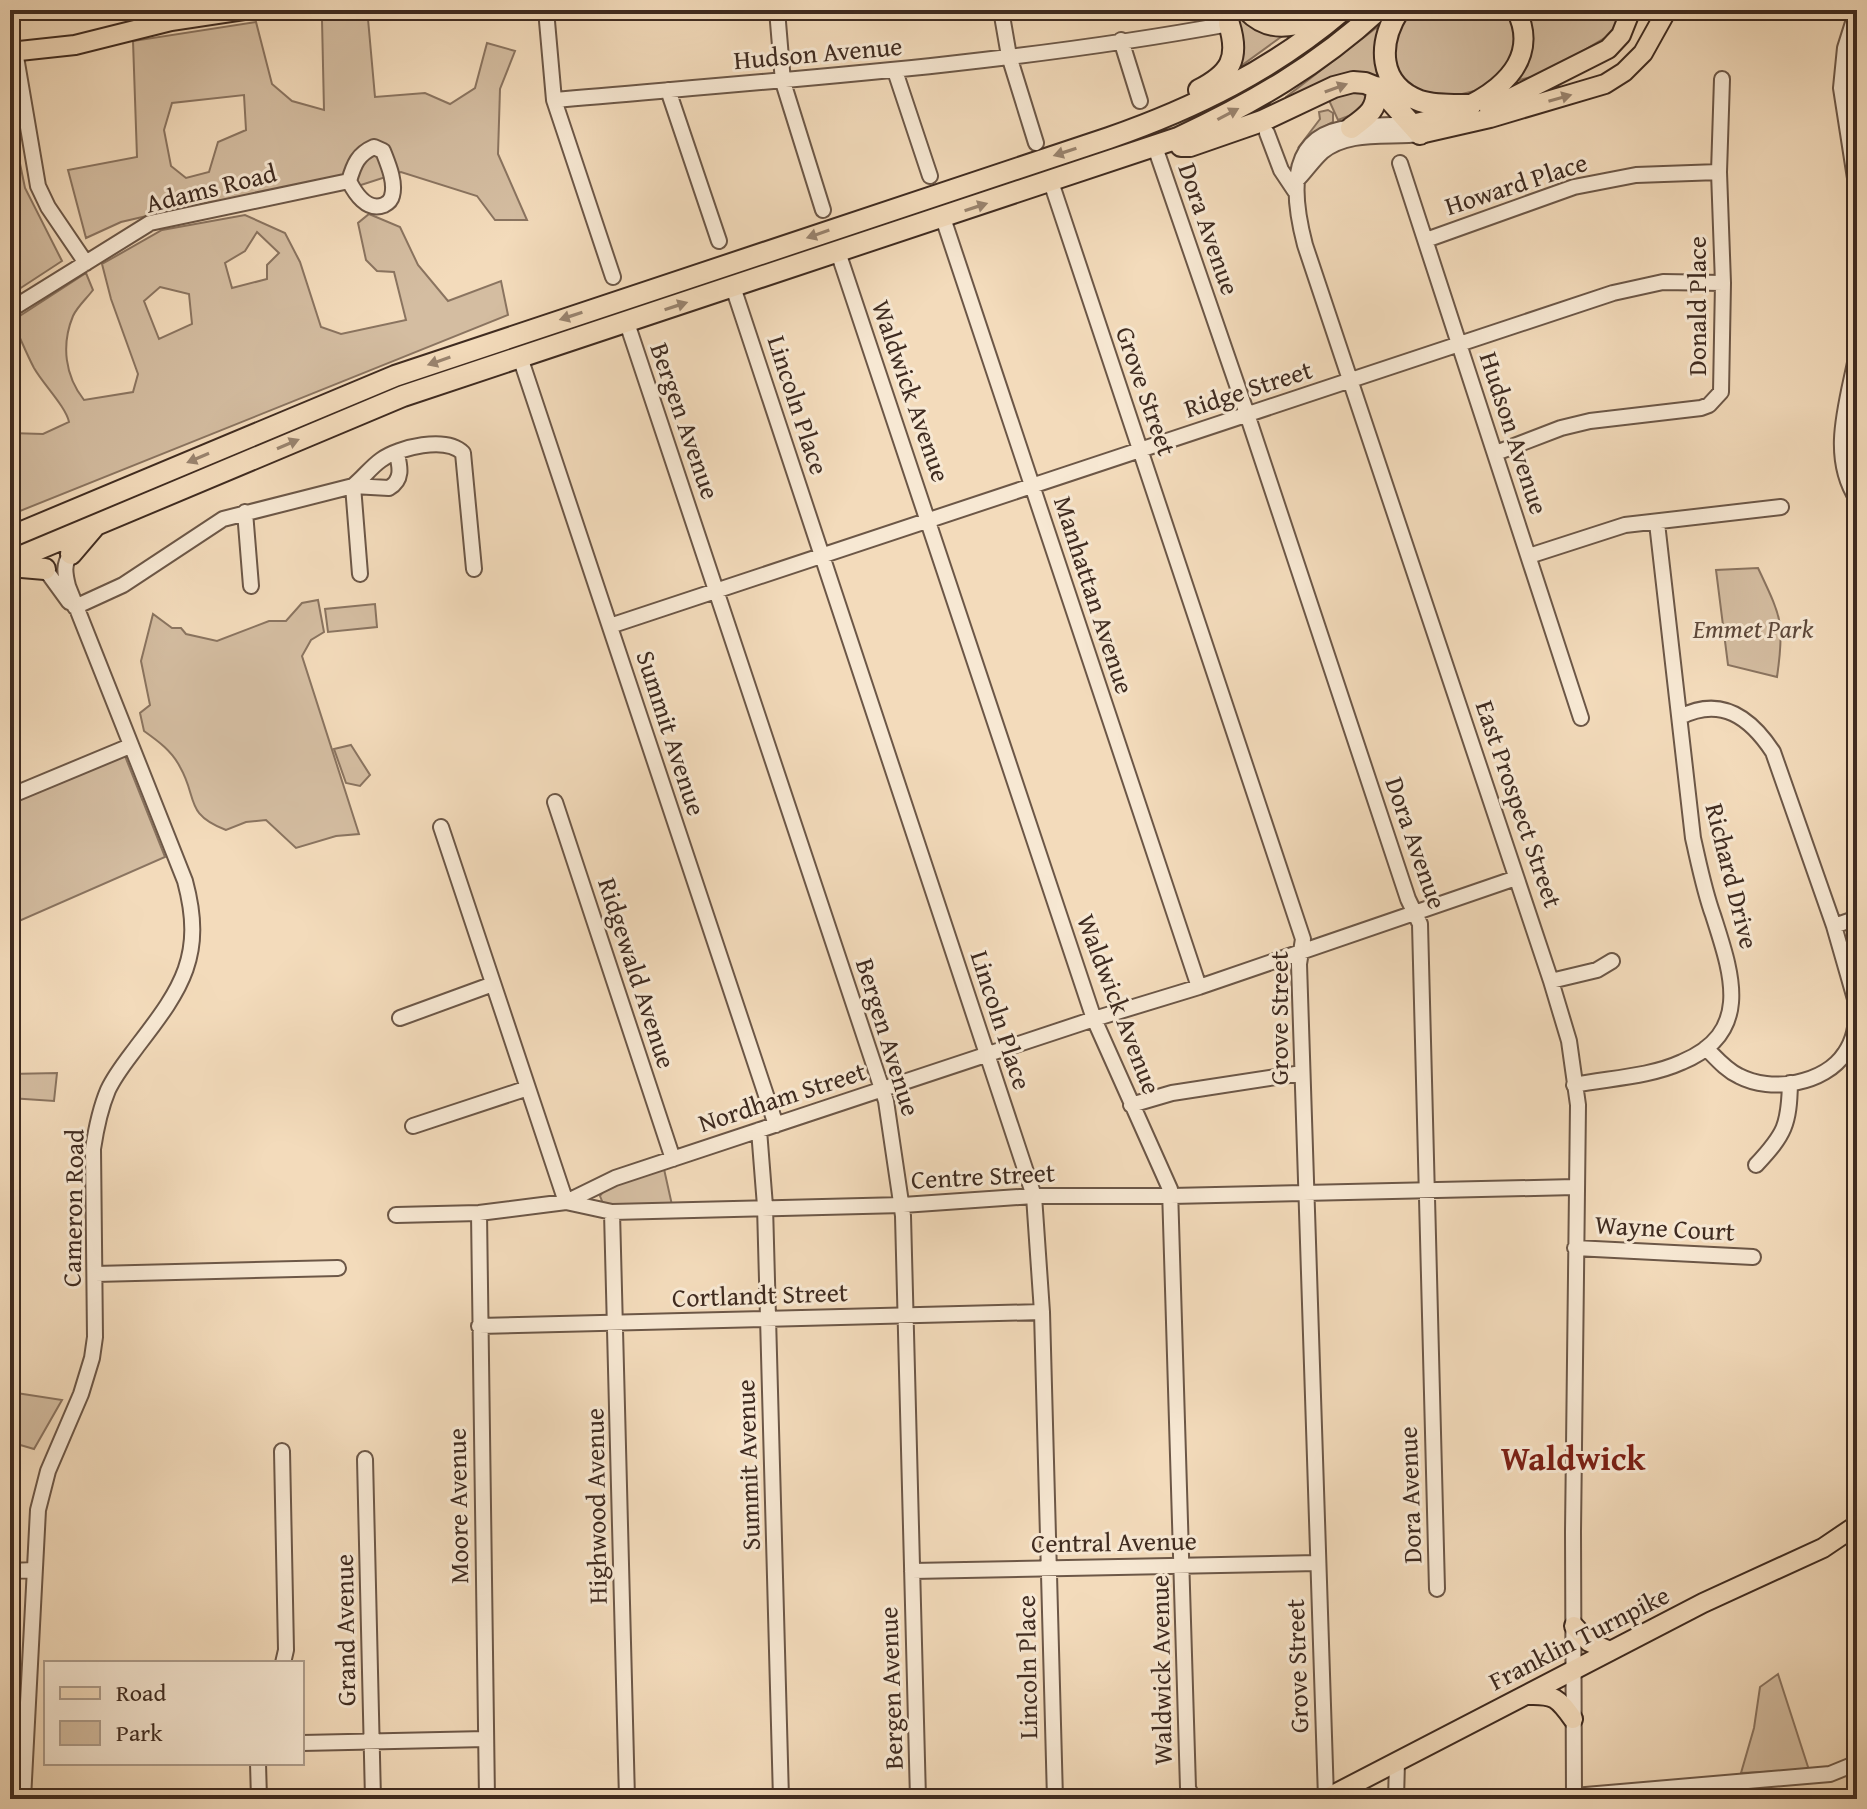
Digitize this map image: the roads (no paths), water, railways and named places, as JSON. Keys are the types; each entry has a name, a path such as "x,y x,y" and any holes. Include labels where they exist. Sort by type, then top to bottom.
{"highway":[{"path":"1247,10 1263,23 1283,27 1304,23 1331,10"},
{"path":"10,537 395,376 1177,113 1241,82 1302,43 1343,10"},
{"path":"10,563 403,396 1156,147 1216,120 1279,86 1340,43 1378,10"},
{"path":"1399,10 1384,45 1384,60 1395,83 1420,101 1471,105"},
{"path":"1109,138 1220,77 1230,65 1234,53 1227,17"},
{"path":"1156,147 1190,146 1288,110 1341,85 1359,82 1376,87 1388,97 1415,129"},
{"path":"1351,128 1374,109 1376,87"},
{"path":"71,554 97,524"},
{"path":"10,563 45,569"}],"main road":[{"path":"12,52 75,45 171,21 244,10"},
{"path":"1415,129 1471,105 1498,87 1519,61 1524,33 1516,10"},
{"path":"1458,125 1601,54 1621,35 1631,10"},
{"path":"1415,129 1458,125 1588,90 1612,80 1643,53 1667,10"},
{"name":"Franklin Turnpike","path":"1326,1798 1703,1603 1823,1548 1856,1529"},
{"path":"1574,1626 1589,1642 1610,1651"},
{"path":"1525,1695 1549,1695 1558,1699 1573,1719"}],"street":[{"path":"546,10 554,100 613,277"},
{"path":"777,10 783,82 823,210"},
{"path":"1001,10 1009,56 1036,143"},
{"path":"1857,10 1842,62 1843,111 1857,191"},
{"name":"Hudson Avenue","path":"554,100 895,71 1121,40 1227,17"},
{"path":"1121,40 1140,101"},
{"path":"12,52 38,186 48,207 86,263"},
{"path":"1842,62 1857,71"},
{"path":"895,71 930,176"},
{"name":"Donald Place","path":"1496,453 1561,428 1590,421 1709,405 1716,399 1723,385 1719,172 1722,79"},
{"path":"668,90 719,241"},
{"path":"1296,186 1299,161 1311,146 1334,131 1351,128 1415,129"},
{"path":"1296,186 1320,154 1337,143 1415,129"},
{"name":"East Prospect Street","path":"1267,133 1281,170 1296,186 1296,211 1305,245 1569,1041 1578,1105 1575,1187 1574,1797"},
{"name":"Dora Avenue","path":"1156,147 1408,899 1420,924 1437,1589"},
{"name":"Hudson Avenue","path":"1400,163 1581,718"},
{"name":"Howard Place","path":"1426,240 1574,187 1636,175 1719,172"},
{"name":"Adams Road","path":"10,310 150,223 349,181"},
{"name":"Grove Street","path":"1051,182 1303,939 1302,1073 1326,1798"},
{"name":"Manhattan Avenue","path":"943,218 1199,987"},
{"name":"Waldwick Avenue","path":"838,252 1094,1019 1171,1196 1188,1788 1193,1799"},
{"name":"Ridge Street","path":"610,626 1575,305 1646,285 1723,283"},
{"name":"Lincoln Place","path":"733,287 1034,1196 1042,1312 1055,1799"},
{"name":"Bergen Avenue","path":"627,323 883,1089 903,1205 918,1799"},
{"path":"1857,353 1840,447 1844,474 1857,499"},
{"name":"Summit Avenue","path":"520,357 776,1125"},
{"path":"353,486 381,460 430,444 456,446 463,453 466,469 474,569"},
{"path":"75,607 123,585 208,526 245,512 353,486 374,489 394,485 400,470 397,454"},
{"path":"353,486 360,574"},
{"path":"1529,556 1625,525 1781,507"},
{"path":"245,512 251,586"},
{"name":"Richard Drive","path":"1574,1085 1663,1069 1682,1062 1706,1048 1727,1020 1732,1007 1728,958 1693,838 1657,523"},
{"name":"Cameron Road","path":"23,1799 35,1532 41,1492 92,1358 95,1337 93,1149 101,1109 121,1068 179,987 191,953 193,934 193,917 185,881 75,607 65,571 66,560 71,554"},
{"name":"Cameron Road","path":"45,569 75,607"},
{"path":"1680,717 1700,708 1722,710 1743,718 1764,738 1773,752 1834,926 1857,1009 1852,1039 1840,1060 1821,1074 1790,1083 1768,1084 1739,1077 1706,1048"},
{"path":"10,796 130,746"},
{"name":"Ridgewald Avenue","path":"555,802 673,1159"},
{"path":"441,827 566,1202"},
{"name":"Nordham Street","path":"566,1202 585,1190 615,1178 1199,987 1516,878"},
{"path":"1834,926 1857,918"},
{"path":"1551,981 1597,970 1612,961"},
{"path":"400,1018 493,984"},
{"path":"1131,1105 1172,1093 1302,1073"},
{"path":"1756,1165 1772,1148 1787,1123 1790,1083"},
{"path":"413,1126 528,1088"},
{"name":"Summit Avenue","path":"759,1130 765,1206 781,1799"},
{"name":"Centre Street","path":"396,1215 479,1213 566,1202 612,1212 903,1205 1034,1196 1575,1187"},
{"name":"Highwood Avenue","path":"612,1212 627,1799"},
{"name":"Moore Avenue","path":"479,1213 487,1799"},
{"name":"Wayne Court","path":"1575,1248 1753,1257"},
{"path":"95,1274 338,1268"},
{"name":"Cortlandt Street","path":"479,1326 616,1325 1042,1312"},
{"path":"282,1451 286,1650 283,1661"},
{"name":"Grand Avenue","path":"365,1459 373,1799"},
{"name":"Central Avenue","path":"912,1571 1317,1563"},
{"path":"10,1571 34,1570"},
{"path":"304,1743 486,1739"},
{"path":"1396,1799 1397,1762"},
{"path":"1574,1797 1830,1774 1857,1763"},
{"path":"258,1765 259,1799"}],"district":[{"name":"Waldwick","path":"1573,1458"}],"park label":[{"name":"Emmet Park","path":"1753,629"}]}
